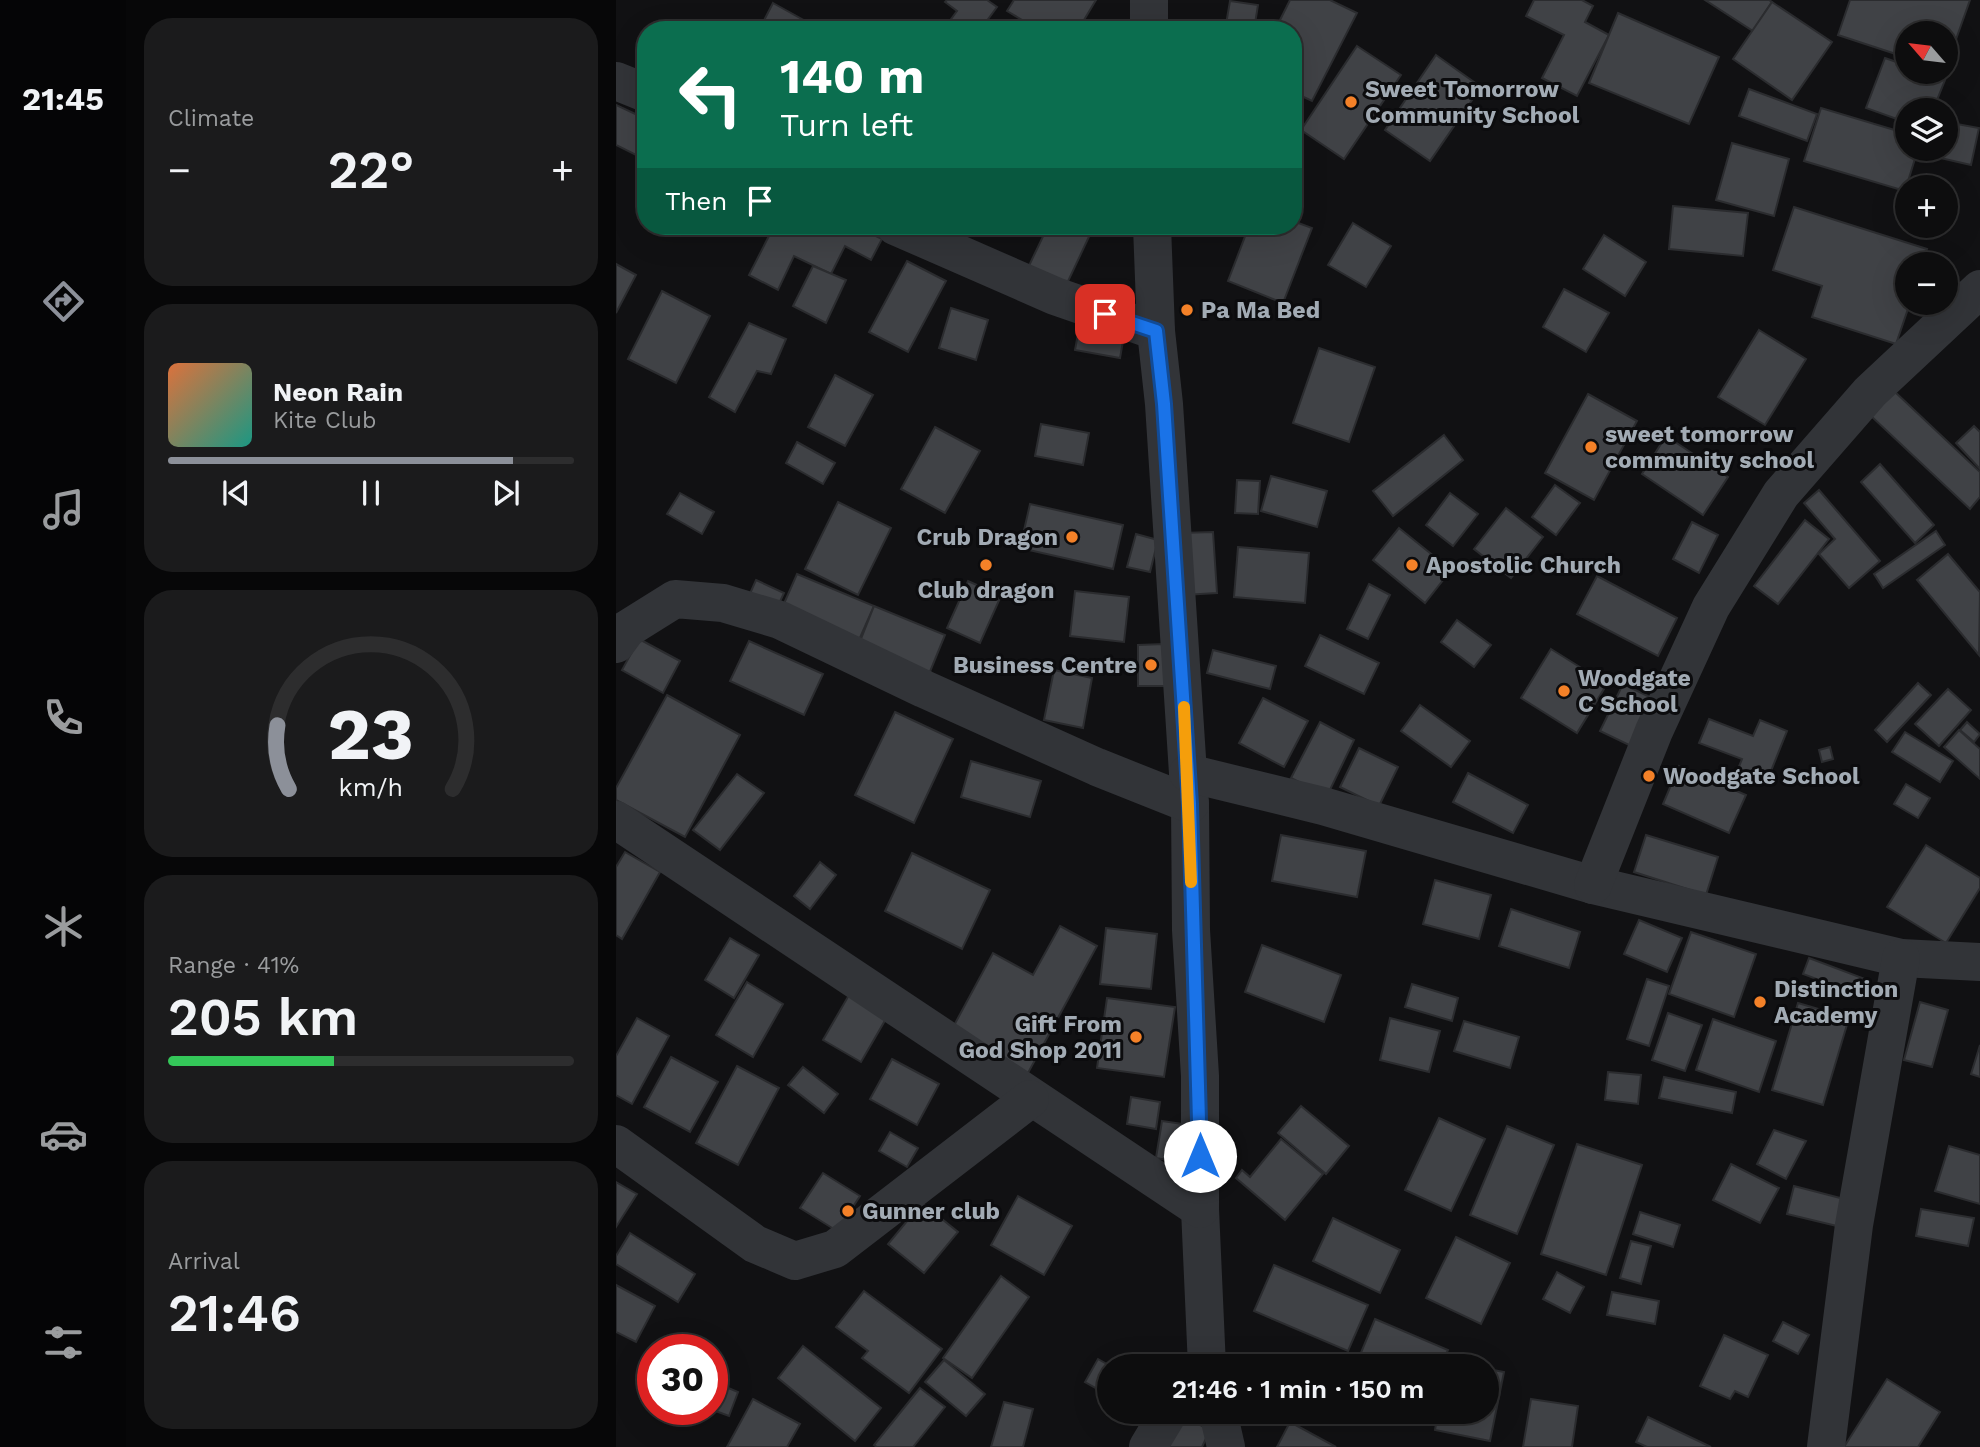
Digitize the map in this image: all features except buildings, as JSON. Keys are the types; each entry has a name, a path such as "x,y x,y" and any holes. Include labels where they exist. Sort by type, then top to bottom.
{"street":[{"path":"1149,0 1149,21"},
{"path":"616,81 637,89"},
{"path":"916,235 1055,296 1156,331"},
{"path":"1152,235 1156,331 1165,418 1189,788 1191,930 1200,1076 1202,1354"},
{"path":"1593,886 1654,731 1712,607 1781,494 1870,392 1980,289"},
{"path":"616,644 627,629 675,599 723,603 780,620 1097,767 1189,788 1323,806 1593,886 1901,958 1980,962"},
{"path":"616,820 1030,1099 1200,1209"},
{"path":"1826,1447 1854,1225 1901,958"},
{"path":"616,1144 755,1244 795,1261 835,1249 1030,1099"},
{"path":"1148,1447 1162,1424"},
{"path":"1221,1424 1226,1447"}],"slow traffic":[{"path":"1184,707 1190,804 1191,882"}],"place":[{"name":"Sweet Tomorrow Community School","path":"1351,102"},
{"name":"Pa Ma Bed","path":"1187,310"},
{"name":"sweet tomorrow community school","path":"1591,447"},
{"name":"Crub Dragon","path":"1072,537"},
{"name":"Club dragon","path":"986,565"},
{"name":"Apostolic Church","path":"1412,565"},
{"name":"Business Centre","path":"1151,665"},
{"name":"Woodgate C School","path":"1564,691"},
{"name":"Woodgate School","path":"1649,776"},
{"name":"Distinction Academy","path":"1760,1002"},
{"name":"Gift From God Shop 2011","path":"1136,1037"},
{"name":"Gunner club","path":"848,1211"}],"route":[{"path":"1105,314 1156,331 1164,404 1190,804 1191,930 1200,1076 1200,1156"}]}
